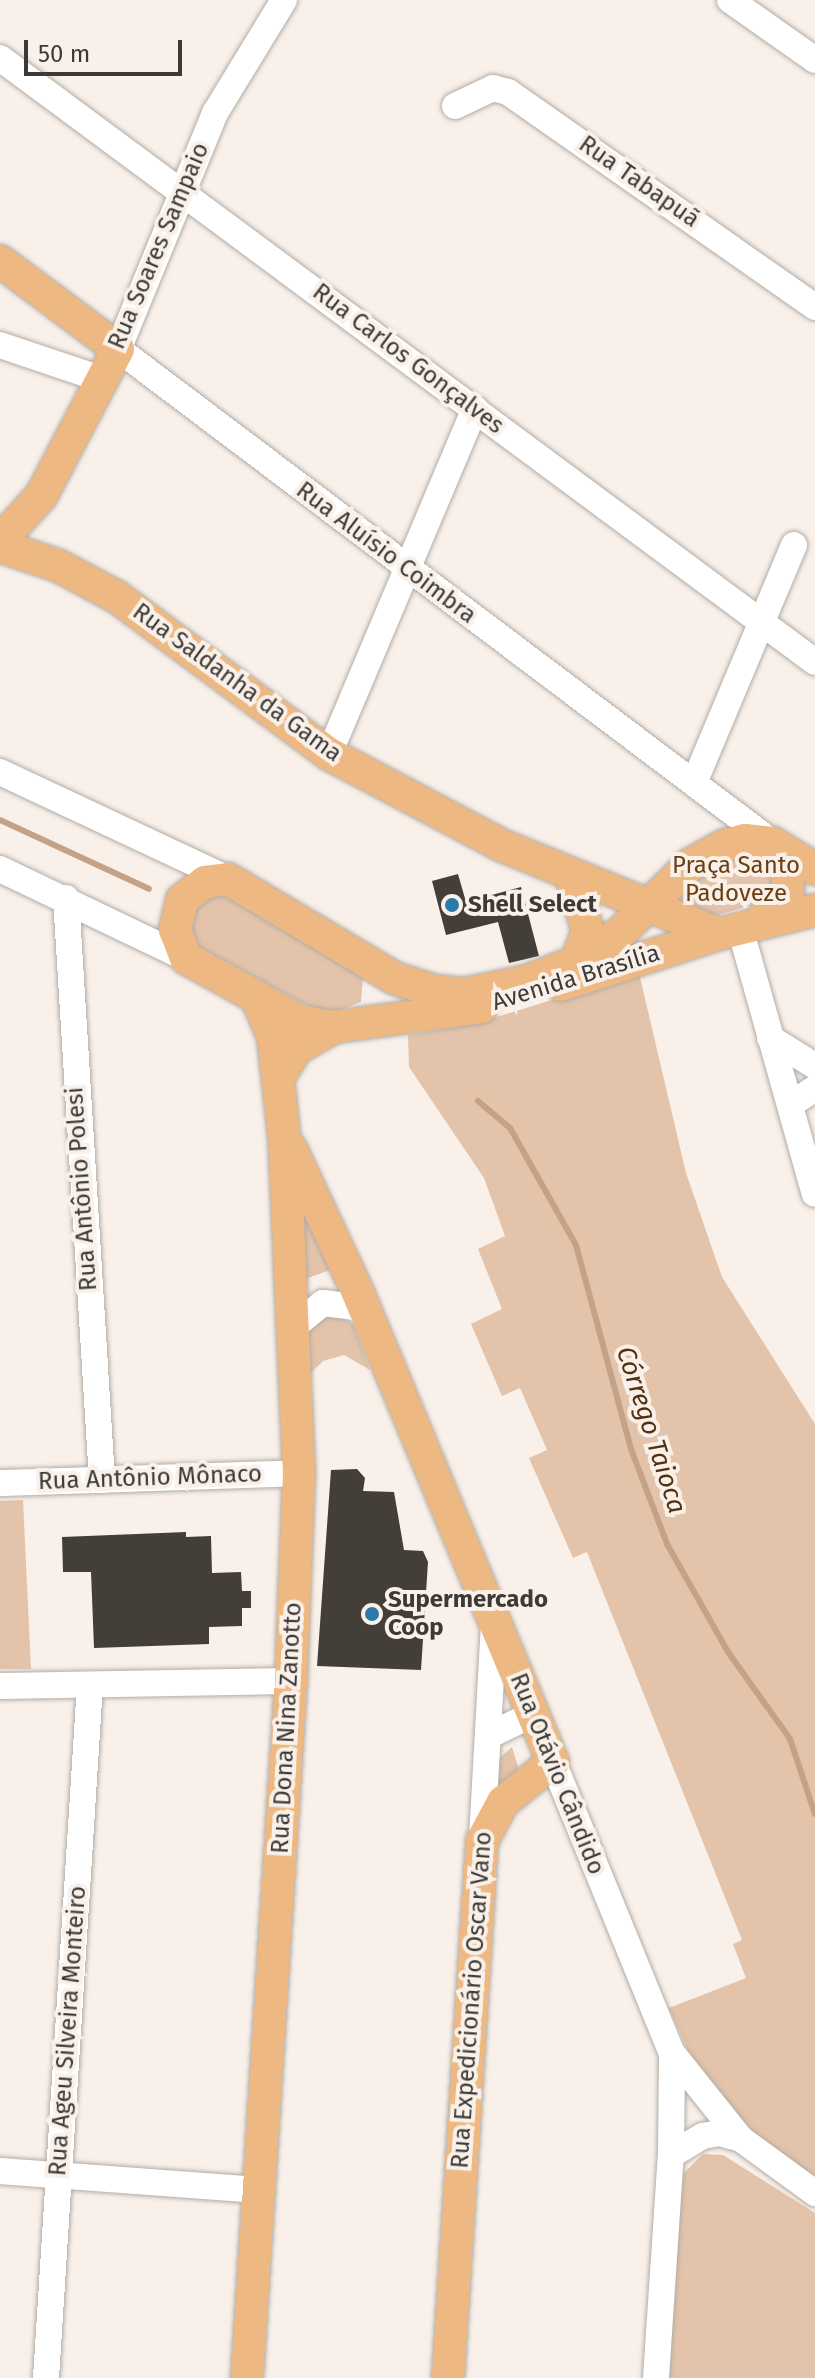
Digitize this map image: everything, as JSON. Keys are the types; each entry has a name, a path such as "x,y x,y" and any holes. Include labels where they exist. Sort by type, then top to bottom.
{"main road":[{"name":"Rua Aluísio Coimbra","path":"0,261 118,349"},
{"name":"Rua Soares Sampaio","path":"0,544 41,496 118,349"},
{"path":"41,496 39,523 59,566"},
{"name":"Rua Saldanha da Gama","path":"0,544 59,566 160,625 329,754 571,876 646,907 738,929"},
{"name":"Avenida Brasília","path":"228,879 363,963 421,988 456,994 524,982 576,962 621,932 691,864 724,846 745,840 792,856"},
{"path":"738,929 788,892 792,856"},
{"path":"571,876 588,922 586,946 576,962"},
{"path":"228,879 205,882 182,900 175,930 186,958 307,1024 341,1026"},
{"name":"Avenida Brasília","path":"341,1026 483,1007 738,929 815,910"},
{"path":"278,1078 297,1048 341,1026 369,1004 370,979 363,963"},
{"name":"Rua Dona Nina Zanotto","path":"247,2378 291,1681 299,1473 284,1134 273,1036 256,996"},
{"name":"Rua Otávio Cândido","path":"284,1134 368,1319 553,1762"},
{"path":"482,1841 503,1802 553,1762"},
{"name":"Rua Expedicionário Oscar Vano","path":"448,2378 482,1841"}],"street":[{"name":"Rua Soares Sampaio","path":"118,349 221,102 284,0"},
{"path":"730,0 815,60"},
{"name":"Rua Carlos Gonçalves","path":"0,58 815,662"},
{"name":"Rua Tabapuã","path":"455,106 493,88 508,92 815,307"},
{"path":"0,345 101,379"},
{"name":"Rua Aluísio Coimbra","path":"118,349 407,570 792,856"},
{"path":"329,754 475,409"},
{"path":"694,783 794,545"},
{"path":"0,772 228,879"},
{"path":"0,869 186,958"},
{"name":"Rua Antônio Polesi","path":"66,898 102,1480"},
{"path":"738,929 815,1194"},
{"path":"770,1038 815,1066"},
{"path":"790,1105 815,1088"},
{"path":"292,1328 323,1303 356,1307 368,1319"},
{"name":"Rua Antônio Mônaco","path":"0,1483 299,1473"},
{"name":"Rua Expedicionário Oscar Vano","path":"482,1841 495,1621"},
{"path":"0,1686 291,1681"},
{"name":"Rua Ageu Silveira Monteiro","path":"46,2378 90,1685"},
{"path":"488,1736 533,1714"},
{"name":"Rua Otávio Cândido","path":"553,1762 672,2053 741,2139 815,2193"},
{"path":"656,2378 671,2155 672,2053"},
{"path":"671,2155 703,2136 719,2133 741,2139"},
{"path":"0,2171 259,2190"}],"green space":[{"name":"Praça Santo Padoveze","path":"768,853 779,877 752,905 711,917 677,901 677,895 720,854"},
{"path":"221,891 363,978 361,1002 337,1011 314,1009 197,946 190,936 194,906"},
{"path":"639,973 686,1173 722,1277 815,1424 815,2185 756,2141 689,2053 669,2008 746,1978 733,1944 742,1940 587,1552 573,1558 529,1458 547,1450 520,1388 502,1396 471,1324 502,1309 478,1249 505,1236 484,1178 409,1067 408,1035 474,1024"},
{"path":"292,1178 333,1269 297,1282"},
{"path":"322,1316 342,1317 353,1325 370,1370 344,1355 323,1361 309,1375 309,1324"},
{"path":"23,1500 31,1669 0,1669 0,1501"},
{"path":"512,1747 519,1770 499,1789 494,1786 498,1759"},
{"path":"703,2154 723,2155 815,2213 815,2378 667,2378 681,2176"}],"building":[{"path":"458,874 466,902 521,887 539,956 509,963 498,922 446,935 432,881"},
{"name":"Supermercado Coop","path":"357,1469 365,1478 363,1491 394,1492 404,1550 423,1551 428,1562 421,1670 317,1666 331,1470"},
{"path":"186,1532 186,1537 211,1536 212,1573 241,1572 242,1591 251,1591 251,1608 242,1608 242,1626 209,1627 209,1644 94,1648 91,1572 63,1572 62,1537"}],"waterway":[{"name":"Córrego Taioca","path":"0,820 149,889"},
{"name":"Córrego Taioca","path":"478,1101 510,1128 576,1245 631,1449 667,1544 728,1652 790,1739 815,1814"}],"place":[{"name":"Shell Select","path":"452,905"},
{"name":"Supermercado Coop","path":"372,1614"}]}
